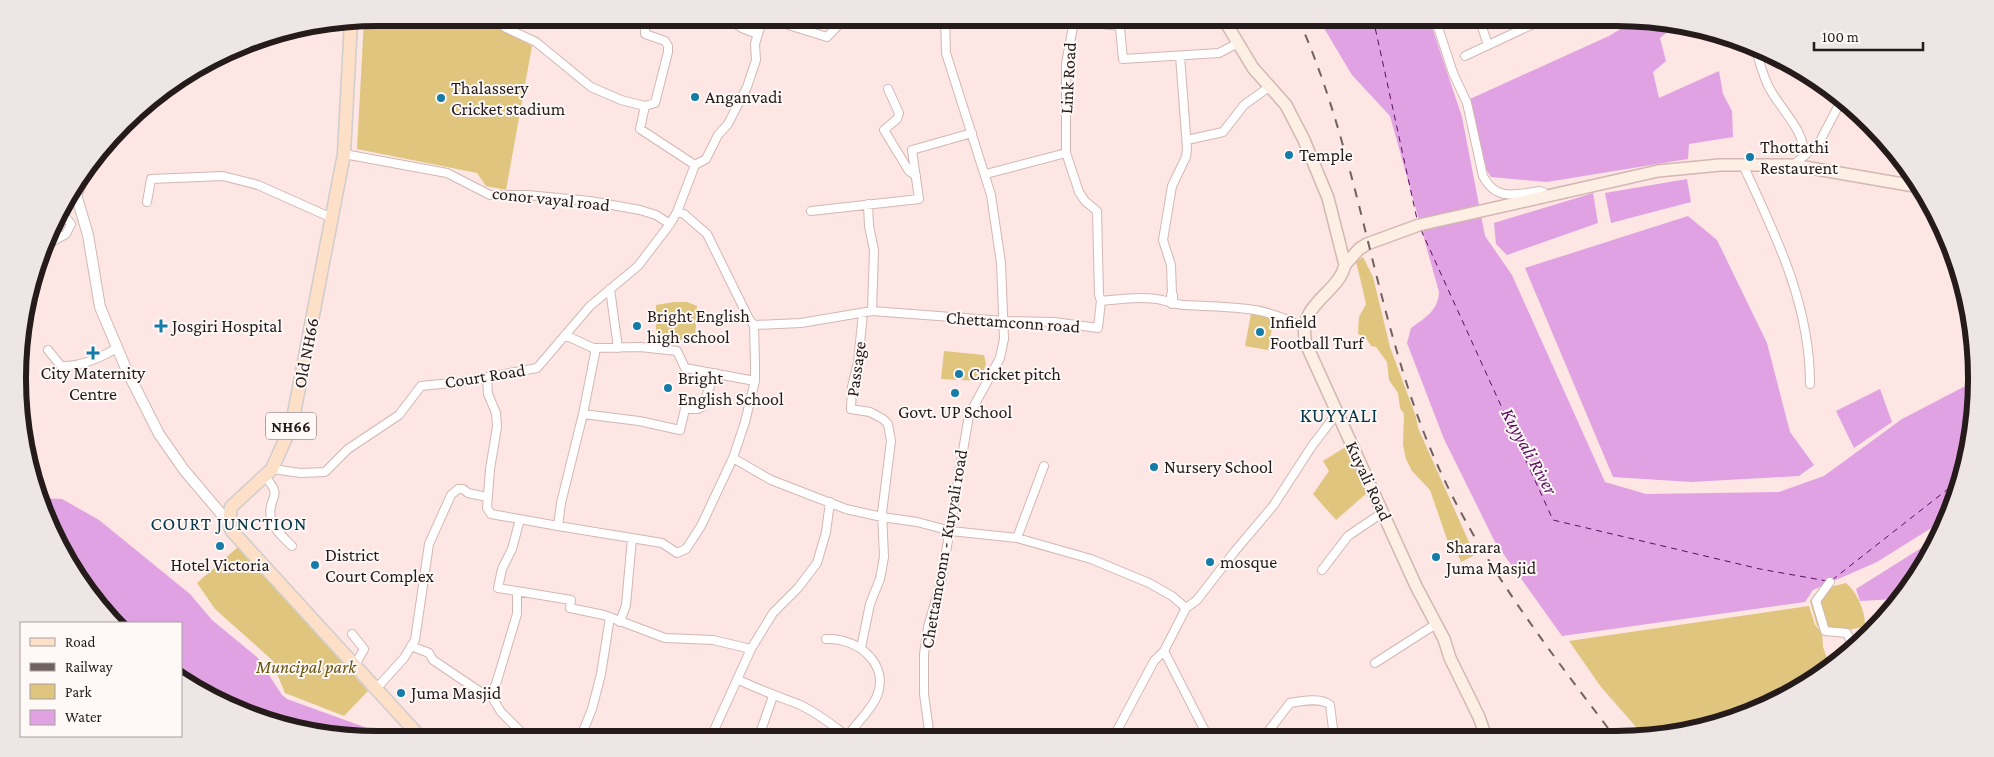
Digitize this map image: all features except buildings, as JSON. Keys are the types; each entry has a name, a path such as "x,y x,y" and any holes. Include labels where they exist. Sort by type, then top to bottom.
{"main road":[{"path":"1228,26 1252,68 1286,105 1316,166 1328,198 1345,265"},
{"name":"Old NH66","path":"229,523 228,515 236,500 268,473 292,424 344,154 351,27"},
{"path":"1304,328 1316,304 1342,274 1345,265 1359,249 1367,244 1418,226 1658,171 1743,165 1793,165 1908,183"},
{"name":"Kuyali Road","path":"1304,328 1306,344 1382,513 1444,639 1450,658 1484,731"},
{"path":"229,523 232,531 414,731"}],"street":[{"path":"504,26 536,42 591,87 621,100 645,106 655,103 668,52 668,46 665,41 650,38 644,34 647,26"},
{"path":"739,26 757,34"},
{"path":"670,224 678,212 695,165 706,159 718,135 728,124 747,87 756,60 757,34 763,26"},
{"path":"791,26 827,37 837,26"},
{"name":"Chettamconn - Kuyyali road","path":"929,731 924,694 924,654 928,627 940,589 951,531 965,432 975,400 984,388 1002,349 1004,322 998,238 992,195 946,53 945,26"},
{"name":"Link Road","path":"1073,26 1066,64 1066,153 1079,192 1085,201 1097,211 1099,296 1101,301"},
{"name":"Link Road","path":"1120,26 1124,59 1219,53 1238,43"},
{"path":"1438,26 1453,73 1467,103 1483,176 1488,187 1494,192 1503,194 1543,192 1544,198"},
{"path":"1482,26 1488,45"},
{"path":"1465,56 1529,26"},
{"path":"1172,299 1171,265 1163,240 1172,186 1186,157 1187,140 1179,74 1180,56"},
{"path":"1758,57 1764,79 1805,145 1804,156"},
{"path":"1187,140 1223,132 1244,105 1269,87"},
{"path":"888,89 899,113 897,119 884,130 909,171 916,176"},
{"path":"645,106 640,129 695,165"},
{"path":"1793,165 1820,141 1838,106"},
{"path":"811,211 919,199 912,150 972,133"},
{"path":"986,174 1066,153"},
{"name":"conor vayal road","path":"344,154 447,173 490,195 527,195 640,210 670,224"},
{"path":"1743,165 1783,252 1797,292 1810,362 1810,384"},
{"path":"147,202 151,178 223,176 258,185 332,218"},
{"path":"77,196 84,221 100,307 117,348 159,434 184,470 229,523"},
{"path":"868,204 869,226 874,250 872,311"},
{"path":"487,377 488,394 496,413 497,427 486,508 491,514 662,543 677,554 686,549 704,520 746,422 755,381 754,325 749,319 707,234 684,214 678,212"},
{"path":"66,217 71,224"},
{"path":"71,224 84,221"},
{"path":"55,240 66,234 71,224"},
{"name":"Court Road","path":"268,473 325,472 348,449 399,415 421,386 536,368 590,306 638,266 670,224"},
{"path":"610,290 618,348"},
{"name":"Chettamconn road","path":"754,325 801,323 872,311 1004,322 1054,322 1098,328 1101,301 1172,299 1241,306 1275,315 1304,328"},
{"name":"Passage","path":"863,313 851,409 870,412 884,419 890,429 891,448 882,518"},
{"path":"565,335 596,348 640,347 678,351 685,368 755,381"},
{"path":"48,350 61,366 68,367 87,363 117,348"},
{"path":"558,526 561,503 583,414 596,348"},
{"path":"583,414 639,420 680,430 685,410 702,407 715,373"},
{"path":"1117,731 1154,661 1164,651 1186,608 1197,600 1235,551 1274,506 1312,446 1337,413"},
{"path":"732,458 771,480 846,509 882,518 917,522 951,531 1017,538 1073,554 1160,589 1186,608"},
{"path":"1017,538 1044,466"},
{"path":"268,473 275,493 270,516 272,524 292,546"},
{"path":"375,690 404,658 411,646 417,630 429,544 450,495 458,489 464,488 468,493 487,498"},
{"path":"714,731 751,649 773,613 798,588 817,564 826,532 830,502"},
{"path":"1322,570 1348,536 1382,513"},
{"path":"861,648 870,604 880,579 884,557 882,518"},
{"path":"520,519 512,549 502,569 498,588 571,600 570,608 610,617 665,638 713,640 751,649"},
{"path":"620,622 627,598 628,566 632,538"},
{"path":"1830,582 1816,601 1825,631 1848,633 1851,641"},
{"path":"490,694 496,684 517,614 517,591"},
{"path":"583,731 592,709 601,674 610,617"},
{"path":"1374,663 1436,624"},
{"path":"352,634 364,649 354,666"},
{"path":"826,639 832,638 861,648 876,664 879,674 877,696 854,731"},
{"path":"411,646 429,653 440,665 482,692 490,694 501,712 520,731"},
{"path":"1164,651 1204,731"},
{"path":"737,680 806,708 839,731"},
{"path":"761,731 773,696"},
{"path":"1269,731 1290,703 1325,701 1330,705 1333,731"}],"green space":[{"name":"Thalassery Cricket stadium","path":"499,26 532,46 506,190 486,186 477,173 357,149 364,27"},
{"path":"1363,257 1373,277 1390,347 1416,417 1418,428 1473,551 1473,556 1461,562 1453,543 1448,542 1430,490 1412,471 1406,459 1403,445 1404,414 1400,408 1398,393 1389,380 1387,362 1376,347 1371,346 1366,338 1358,334 1359,317 1366,304 1356,262"},
{"path":"687,302 697,306 695,341 656,338 656,305"},
{"name":"Infield Football Turf","path":"1251,314 1274,318 1268,350 1245,346"},
{"path":"944,351 984,355 986,364 980,381 941,379"},
{"path":"1347,446 1367,493 1336,520 1313,494 1329,471 1323,461"},
{"name":"Muncipal park","path":"238,547 368,691 344,716 285,693 271,659 215,609 197,583"},
{"path":"1846,583 1860,603 1865,627 1840,631 1817,626 1810,601 1818,590"},
{"path":"1809,606 1815,625 1822,632 1823,647 1828,660 1792,684 1729,712 1684,724 1639,730 1601,687 1569,641"}],"water":[{"name":"Kuyyali River","path":"1323,26 1432,26 1462,117 1485,236 1512,275 1605,482 1646,494 1779,492 1824,476 1902,419 1968,385 1965,424 1956,470 1935,526 1877,562 1813,590 1805,602 1562,636 1495,542 1444,439 1407,343 1411,328 1433,309 1439,292 1390,116 1352,75"},
{"path":"1625,26 1669,30 1660,38 1666,61 1653,72 1659,98 1719,71 1723,94 1732,111 1733,137 1689,144 1688,159 1547,182 1491,177 1486,169 1470,99 1609,36"},
{"path":"1687,179 1691,202 1611,223 1605,193"},
{"path":"1593,193 1598,223 1507,255 1496,244 1494,223"},
{"path":"1688,216 1717,240 1767,343 1790,432 1814,465 1799,476 1691,482 1613,477 1525,268"},
{"path":"1880,389 1892,422 1854,448 1836,411"},
{"path":"47,498 62,499 99,520 190,594 212,620 258,658 282,695 287,699 371,731 333,728 287,719 244,704 202,684 182,670 182,622 124,622 99,593 73,555"},
{"path":"1926,545 1921,555 1890,599 1860,601 1856,589"}],"ferry route":[{"path":"1375,26 1417,219"},
{"path":"1421,230 1553,520 1760,569 1827,581"},
{"path":"1832,580 1951,487"}],"railway":[{"path":"1301,26 1335,119 1406,382 1424,433 1442,475 1484,553 1534,628 1610,731"}],"place":[{"name":"Anganvadi","path":"695,97"},
{"name":"Thalassery Cricket stadium","path":"441,98"},
{"name":"Temple","path":"1289,155"},
{"name":"Thottathi Restaurent","path":"1750,157"},
{"name":"Josgiri Hospital","path":"161,326"},
{"name":"Bright English high school","path":"637,326"},
{"name":"Infield Football Turf","path":"1260,332"},
{"name":"City Maternity Centre","path":"93,353"},
{"name":"Cricket pitch","path":"959,374"},
{"name":"Bright English School","path":"668,388"},
{"name":"Govt. UP School","path":"955,393"},
{"name":"Nursery School","path":"1154,467"},
{"name":"Hotel Victoria","path":"220,546"},
{"name":"Sharara Juma Masjid","path":"1436,557"},
{"name":"mosque","path":"1210,562"},
{"name":"District Court Complex","path":"315,565"},
{"name":"Juma Masjid","path":"401,693"}],"district":[{"name":"KUYYALI","path":"1339,415"},
{"name":"COURT JUNCTION","path":"229,523"}]}
